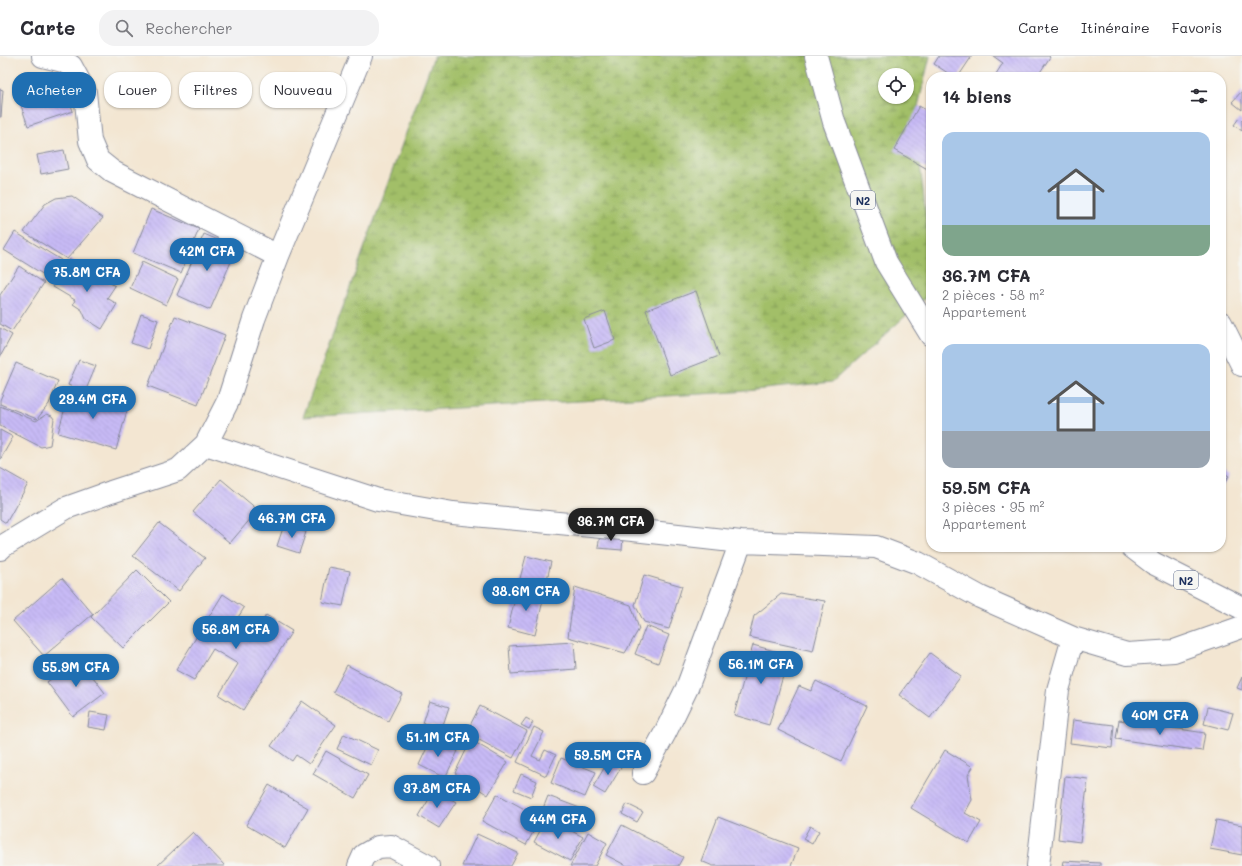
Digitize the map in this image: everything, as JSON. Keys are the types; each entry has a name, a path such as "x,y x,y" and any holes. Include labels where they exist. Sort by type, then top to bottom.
{"main road":[{"path":"43,56 63,61 71,66 85,92 90,141 98,160 113,172 278,256"},
{"path":"1,544 66,508 178,470 206,444 228,401 254,319 278,256 362,56"},
{"name":"N2","path":"816,56 834,122 886,262 926,327"},
{"path":"1226,333 1242,365"},
{"path":"206,444 378,500 453,513 741,542 876,547 918,563 980,597 1073,638 1128,654 1174,652 1242,627"},
{"path":"643,773 687,688 741,542"},
{"name":"N2","path":"1139,552 1153,563 1242,608"},
{"path":"1038,866 1058,690 1073,638"},
{"path":"360,866 364,855 378,847 391,846 428,866"}],"green space":[{"path":"434,56 930,56 915,119 926,217 926,297 832,382 735,392 303,417"}],"building":[{"path":"939,56 972,56 961,72 946,72 934,64"},
{"path":"993,56 1050,57 1040,72 997,72 1003,63"},
{"path":"0,89 3,90 1,117 0,117"},
{"path":"1242,91 1242,110 1232,102"},
{"path":"919,106 926,110 926,168 894,150"},
{"path":"22,108 72,108 73,111 28,126"},
{"path":"1239,118 1242,121 1242,131 1234,125"},
{"path":"64,150 68,169 41,174 37,155"},
{"path":"72,196 103,218 67,259 24,232 45,204 56,198"},
{"path":"151,209 199,229 181,273 133,253"},
{"path":"15,232 61,260 49,278 4,250"},
{"path":"204,234 237,248 210,310 177,295"},
{"path":"70,259 115,286 107,298 117,304 102,329 86,319 82,310 73,304 75,300 53,287"},
{"path":"142,262 178,279 166,305 130,288"},
{"path":"19,266 44,283 12,331 0,324 0,295"},
{"path":"696,291 719,356 670,375 646,310"},
{"path":"605,311 615,340 594,348 584,319"},
{"path":"141,314 158,320 148,349 131,343"},
{"path":"175,316 225,335 198,405 148,386"},
{"path":"0,328 12,335 0,357"},
{"path":"79,360 96,366 85,392 68,385"},
{"path":"16,363 58,381 49,404 37,419 0,404 0,400"},
{"path":"70,390 128,407 116,450 58,433"},
{"path":"0,406 36,421 47,414 52,416 54,419 50,445 41,447 0,426"},
{"path":"0,430 13,437 0,460"},
{"path":"0,468 28,484 6,523 0,519"},
{"path":"221,479 258,510 230,543 193,512"},
{"path":"159,523 205,558 179,591 133,556"},
{"path":"284,525 306,532 299,553 277,546"},
{"path":"600,534 623,537 622,550 598,548"},
{"path":"526,556 551,562 544,593 518,586"},
{"path":"329,567 350,571 343,606 322,602"},
{"path":"137,570 169,602 123,648 91,617"},
{"path":"644,575 682,586 669,629 644,622 635,605"},
{"path":"62,578 93,614 44,656 13,621"},
{"path":"575,587 631,605 639,629 625,653 568,637"},
{"path":"517,590 544,596 535,635 508,628"},
{"path":"223,594 244,608 235,622 254,634 266,615 292,631 243,710 219,695 238,664 213,649 194,680 176,670"},
{"path":"781,594 825,601 813,651 749,637 754,616"},
{"path":"646,626 669,635 658,663 635,654"},
{"path":"574,642 576,669 511,674 509,646"},
{"path":"753,645 789,655 769,725 734,715"},
{"path":"930,653 961,676 930,718 899,695"},
{"path":"79,658 105,693 73,717 47,682"},
{"path":"347,665 402,694 388,721 333,692"},
{"path":"1242,677 1242,690 1237,688"},
{"path":"816,681 867,706 841,761 778,730 799,686 811,691"},
{"path":"302,701 336,725 309,764 296,755 292,761 271,746"},
{"path":"430,701 449,707 442,728 423,723"},
{"path":"480,706 527,731 513,758 466,733"},
{"path":"1208,707 1233,713 1228,730 1204,724"},
{"path":"90,712 109,715 106,730 88,727"},
{"path":"526,718 533,722 529,729 521,725"},
{"path":"1073,720 1114,725 1112,748 1070,743"},
{"path":"1119,720 1205,733 1202,751 1116,739"},
{"path":"534,727 544,732 532,756 540,760 545,750 556,755 546,776 517,762"},
{"path":"344,734 378,750 371,765 337,749"},
{"path":"431,739 458,751 445,778 419,765"},
{"path":"471,740 508,762 488,795 455,773"},
{"path":"945,750 973,767 968,775 972,800 965,813 981,822 969,843 911,808"},
{"path":"326,751 368,775 355,798 313,774"},
{"path":"561,758 596,772 585,797 551,783"},
{"path":"610,758 622,766 605,794 593,787"},
{"path":"521,774 537,781 531,797 514,790"},
{"path":"1065,776 1088,779 1080,842 1058,839"},
{"path":"420,779 433,787 426,799 413,792"},
{"path":"269,785 308,808 285,848 246,825"},
{"path":"435,789 456,802 439,828 419,816"},
{"path":"497,794 541,818 526,845 482,821"},
{"path":"548,796 593,813 587,828 542,811"},
{"path":"627,804 643,812 637,822 622,814"},
{"path":"718,817 798,848 791,866 713,866 701,861"},
{"path":"547,818 583,837 570,861 534,842"},
{"path":"1216,820 1242,825 1242,855 1210,849"},
{"path":"622,825 683,857 678,866 627,866 606,855"},
{"path":"810,826 819,831 812,844 803,839"},
{"path":"193,832 225,866 157,866"},
{"path":"588,832 607,843 595,866 570,866"},
{"path":"477,834 518,853 511,866 462,866"},
{"path":"1063,861 1100,863 1100,866 1062,866"}]}
